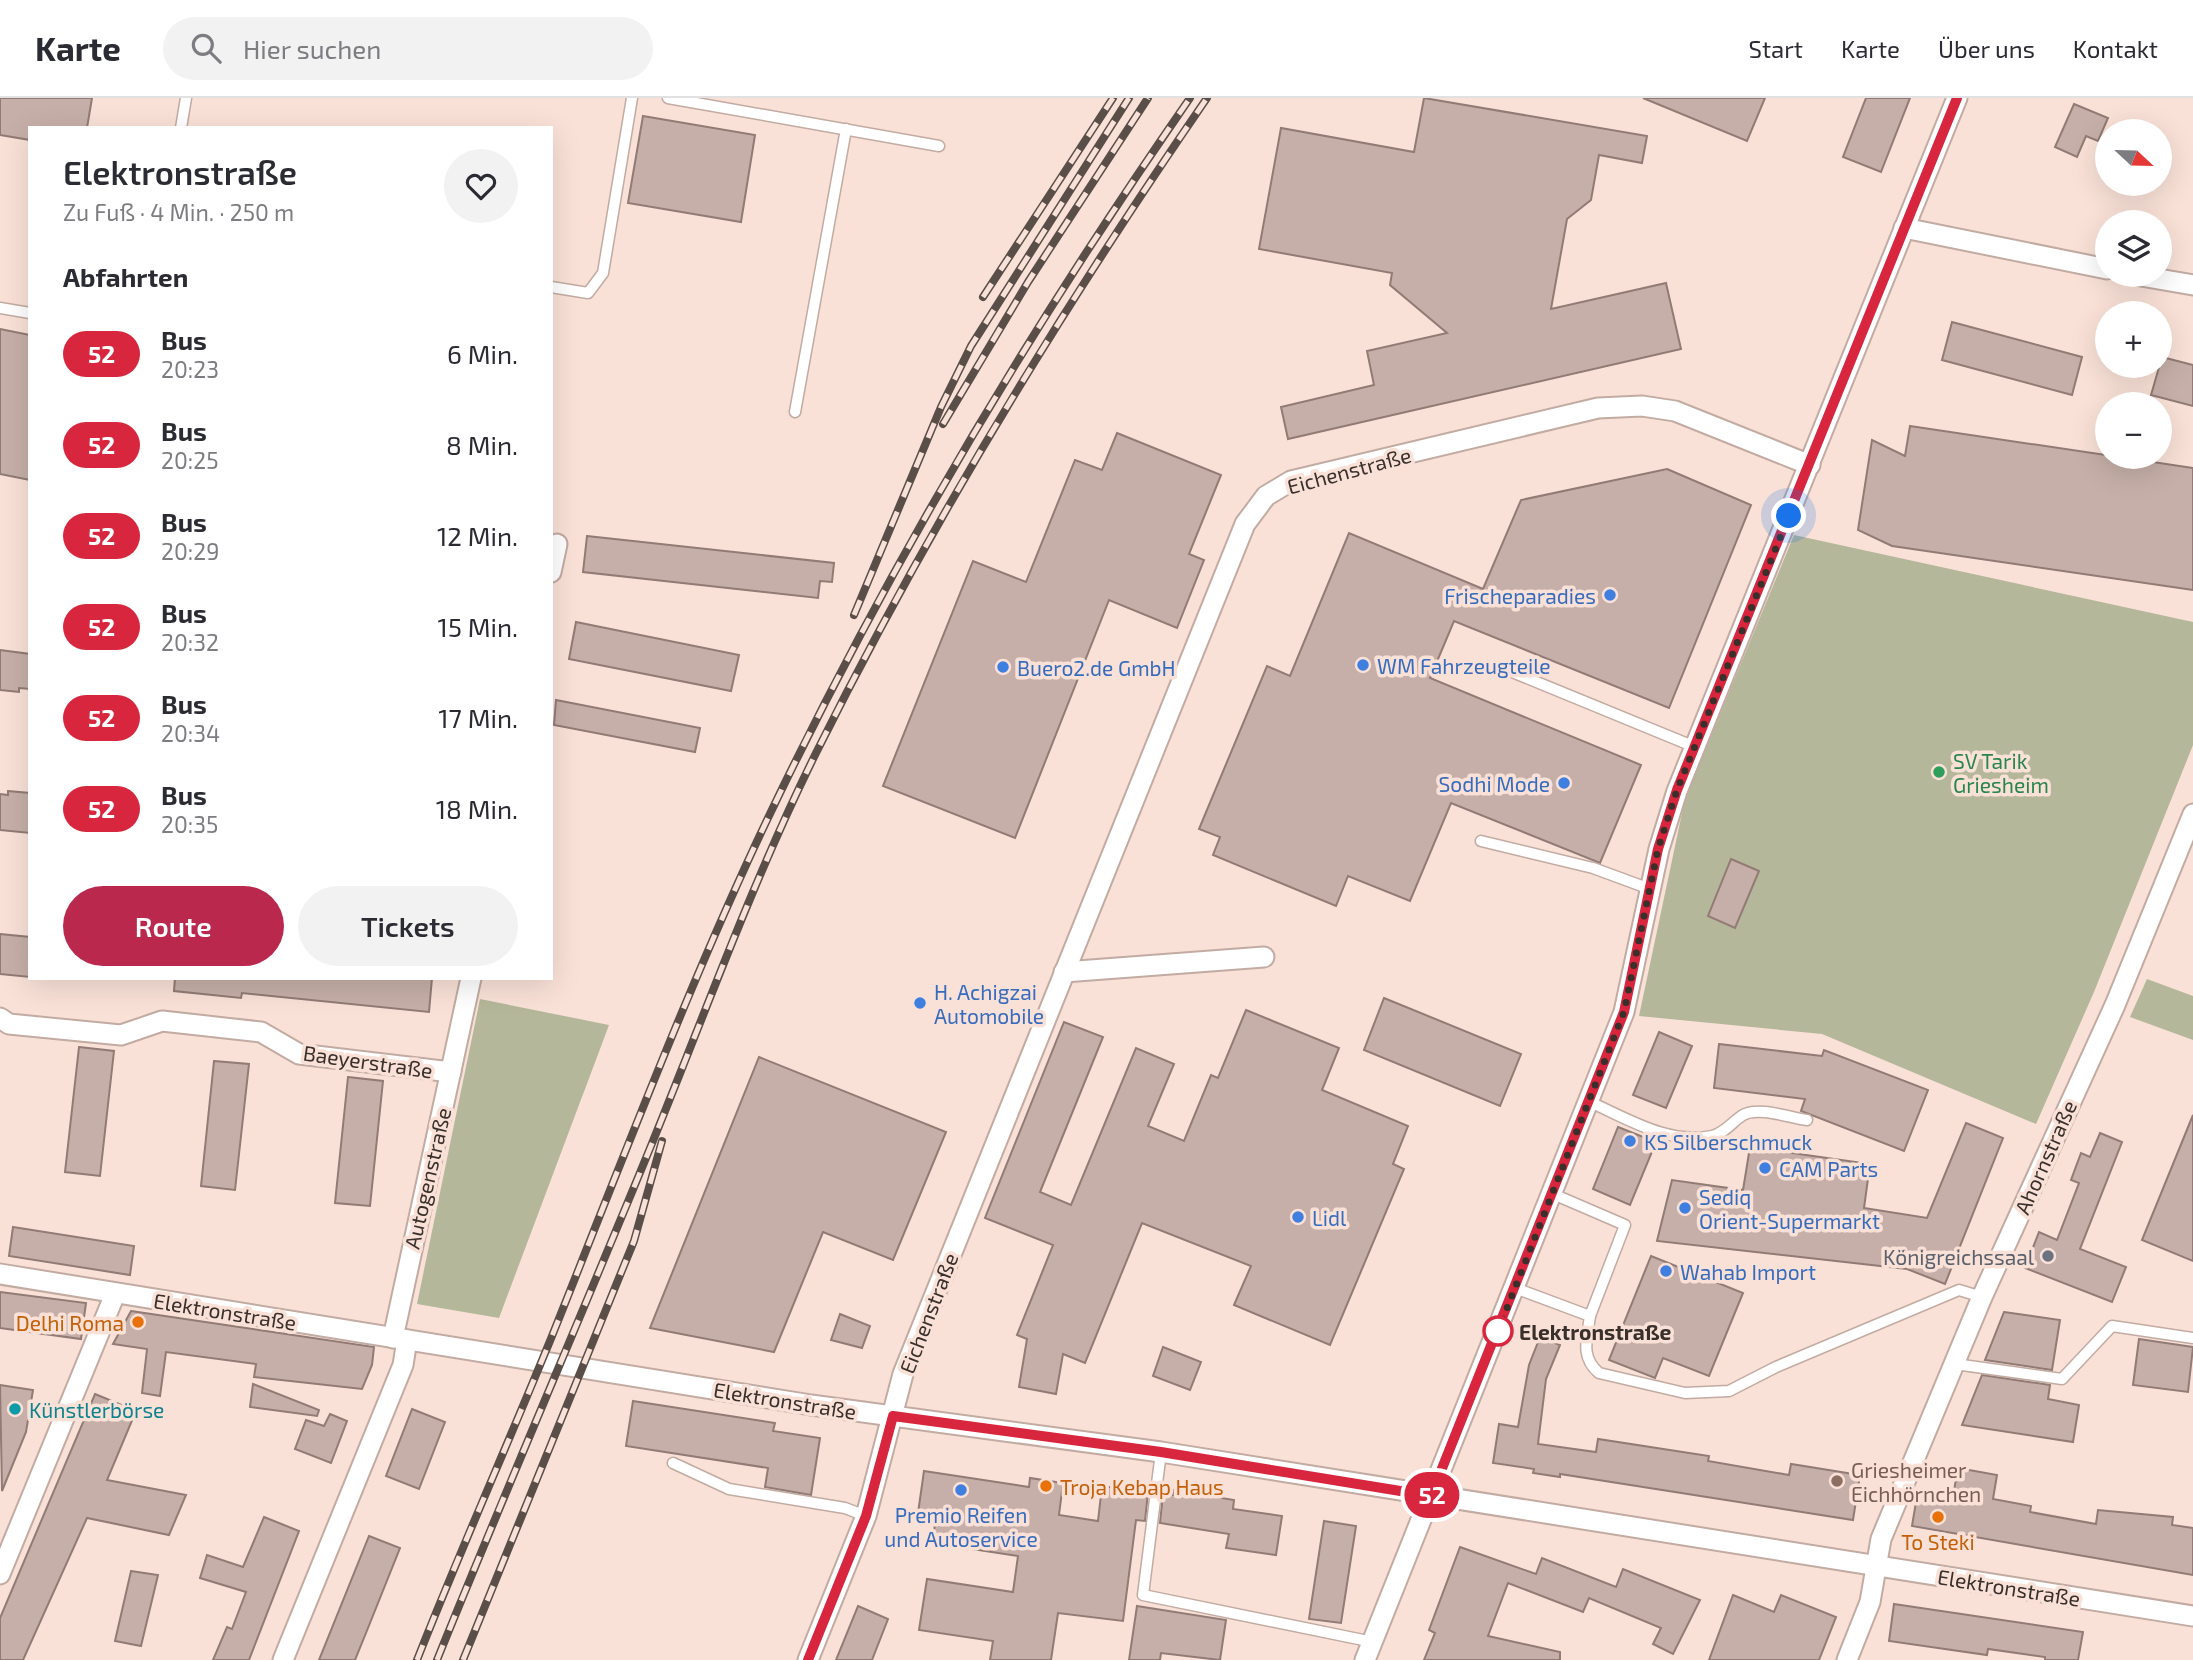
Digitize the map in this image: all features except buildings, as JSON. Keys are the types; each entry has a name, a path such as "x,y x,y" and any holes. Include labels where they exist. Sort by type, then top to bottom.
{"street":[{"path":"1369,1651 1590,1102 1631,987 1650,889 1677,790 1957,98"},
{"path":"1904,228 2095,267"},
{"path":"2172,281 2193,285"},
{"name":"Eichenstraße","path":"808,1660 866,1516 903,1374 1245,524 1266,496 1291,481 1609,407 1642,406 1675,411 1810,465"},
{"path":"553,563 557,544"},
{"name":"Ahornstraße","path":"1847,1660 1871,1602 1881,1539 1982,1297 2115,1005 2193,814"},
{"path":"1064,972 1264,957"},
{"name":"Autogenstraße","path":"283,1660 403,1365 400,1339 471,980"},
{"name":"Baeyerstraße","path":"0,1018 9,1024 121,1035 162,1021 261,1032 299,1054 451,1072"},
{"name":"Elektronstraße","path":"0,1274 893,1416 1161,1452 2193,1616"},
{"path":"0,1574 115,1294"}],"lane":[{"path":"181,126 186,98"},
{"path":"553,287 588,293 603,273 632,98"},
{"path":"668,98 939,146"},
{"path":"794,412 846,129"},
{"path":"0,307 28,313"},
{"path":"1500,667 1696,747"},
{"path":"1481,841 1594,868 1650,889"},
{"path":"1590,1102 1667,1135 1719,1134 1745,1114 1754,1112 1807,1120"},
{"path":"1553,1194 1625,1225 1590,1316 1585,1355 1588,1364 1599,1373 1685,1393 1729,1391 1776,1367 1959,1290 1982,1297"},
{"path":"1515,1287 1590,1316"},
{"path":"1955,1364 2062,1379 2112,1326 2193,1338"},
{"path":"1161,1452 1143,1595 1369,1651"},
{"path":"673,1463 729,1489 845,1508 866,1516"}],"green space":[{"name":"SV Tarik Griesheim","path":"1794,535 2193,622 2193,745 2094,992 2036,1124 1822,1034 1639,1016 1685,799"},
{"path":"2147,979 2193,996 2193,1040 2130,1017"},
{"path":"480,999 609,1025 499,1318 417,1304"}],"railway":[{"path":"983,297 1113,98"},
{"path":"854,615 941,407 971,346 1129,98"},
{"path":"943,424 1028,282 1148,98"},
{"path":"417,1660 552,1336 689,995 780,793 872,614 972,438 1078,266 1190,98"},
{"path":"437,1660 646,1158 748,903 816,753 859,668 951,501 1050,337 1207,98"},
{"path":"463,1660 634,1241 662,1141"}],"bus line":[{"name":"52","path":"808,1660 866,1516 893,1416 1161,1452 1431,1496 1624,1012 1658,849 1677,790 1957,98"}],"place":[{"name":"Frischeparadies","path":"1610,595"},
{"name":"WM Fahrzeugteile","path":"1363,665"},
{"name":"Buero2.de GmbH","path":"1003,667"},
{"name":"SV Tarik Griesheim","path":"1939,772"},
{"name":"Sodhi Mode","path":"1564,783"},
{"name":"H. Achigzai Automobile","path":"920,1003"},
{"name":"KS Silberschmuck","path":"1630,1141"},
{"name":"CAM Parts","path":"1765,1168"},
{"name":"Sediq Orient-Supermarkt","path":"1685,1208"},
{"name":"Lidl","path":"1298,1217"},
{"name":"Königreichssaal","path":"2048,1256"},
{"name":"Wahab Import","path":"1666,1271"},
{"name":"Delhi Roma","path":"138,1322"},
{"name":"Elektronstraße","path":"1498,1331"},
{"name":"Künstlerbörse","path":"15,1409"},
{"name":"Griesheimer Eichhörnchen","path":"1837,1481"},
{"name":"Troja Kebap Haus","path":"1046,1486"},
{"name":"Premio Reifen und Autoservice","path":"961,1490"},
{"name":"To Steki","path":"1938,1517"}],"route":[{"path":"1498,1331 1624,1012 1658,849 1677,790 1789,516"}]}
